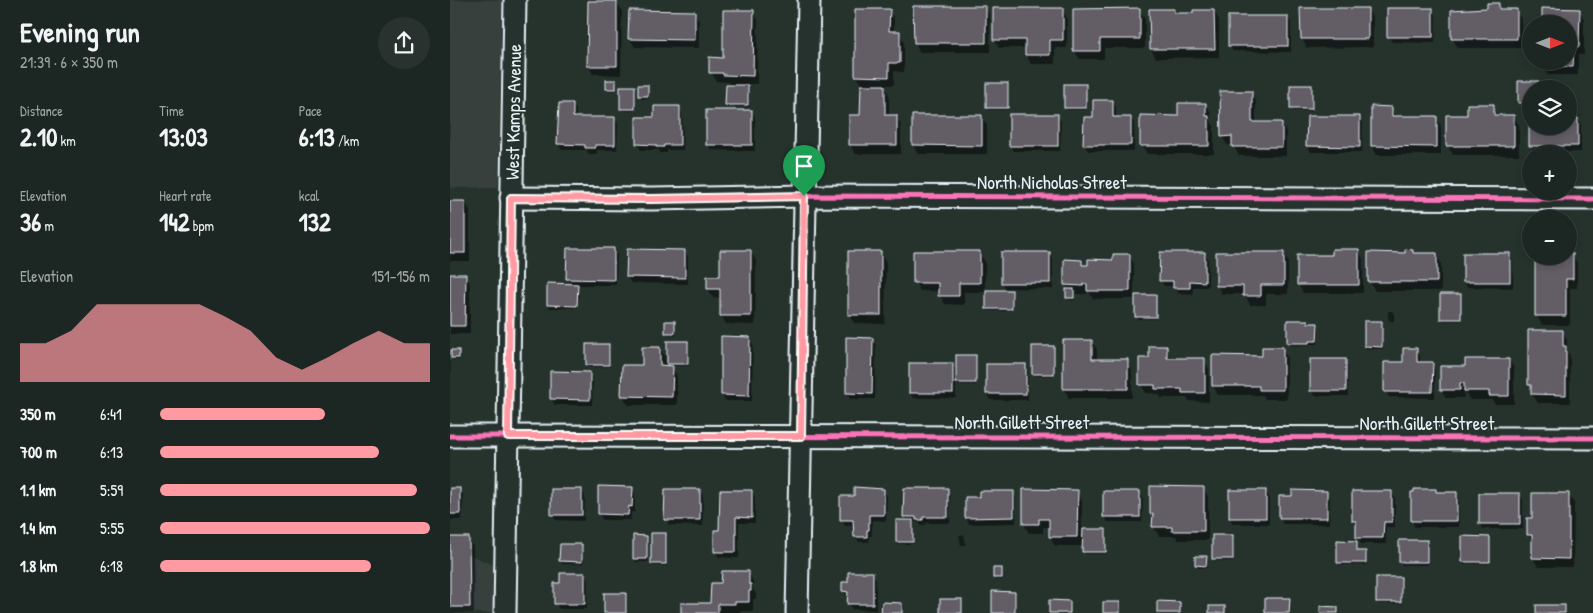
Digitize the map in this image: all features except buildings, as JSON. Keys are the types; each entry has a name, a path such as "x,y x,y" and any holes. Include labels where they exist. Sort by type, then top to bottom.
{"street":[{"name":"West Kamps Avenue","path":"505,613 515,0"},
{"path":"797,613 809,0"},
{"name":"North Nicholas Street","path":"511,198 652,199 804,196 1593,199"},
{"name":"North Gillett Street","path":"450,436 1593,438"}],"shaded area":[{"path":"450,0 502,0 498,187 450,188"},
{"path":"450,546 493,565 492,613 450,613"}],"cycle path":[{"path":"511,198 652,199 804,196 1593,199"},
{"path":"450,436 1593,438"}],"route":[{"path":"804,196 801,436 508,436 511,198 652,199 804,196"}]}
